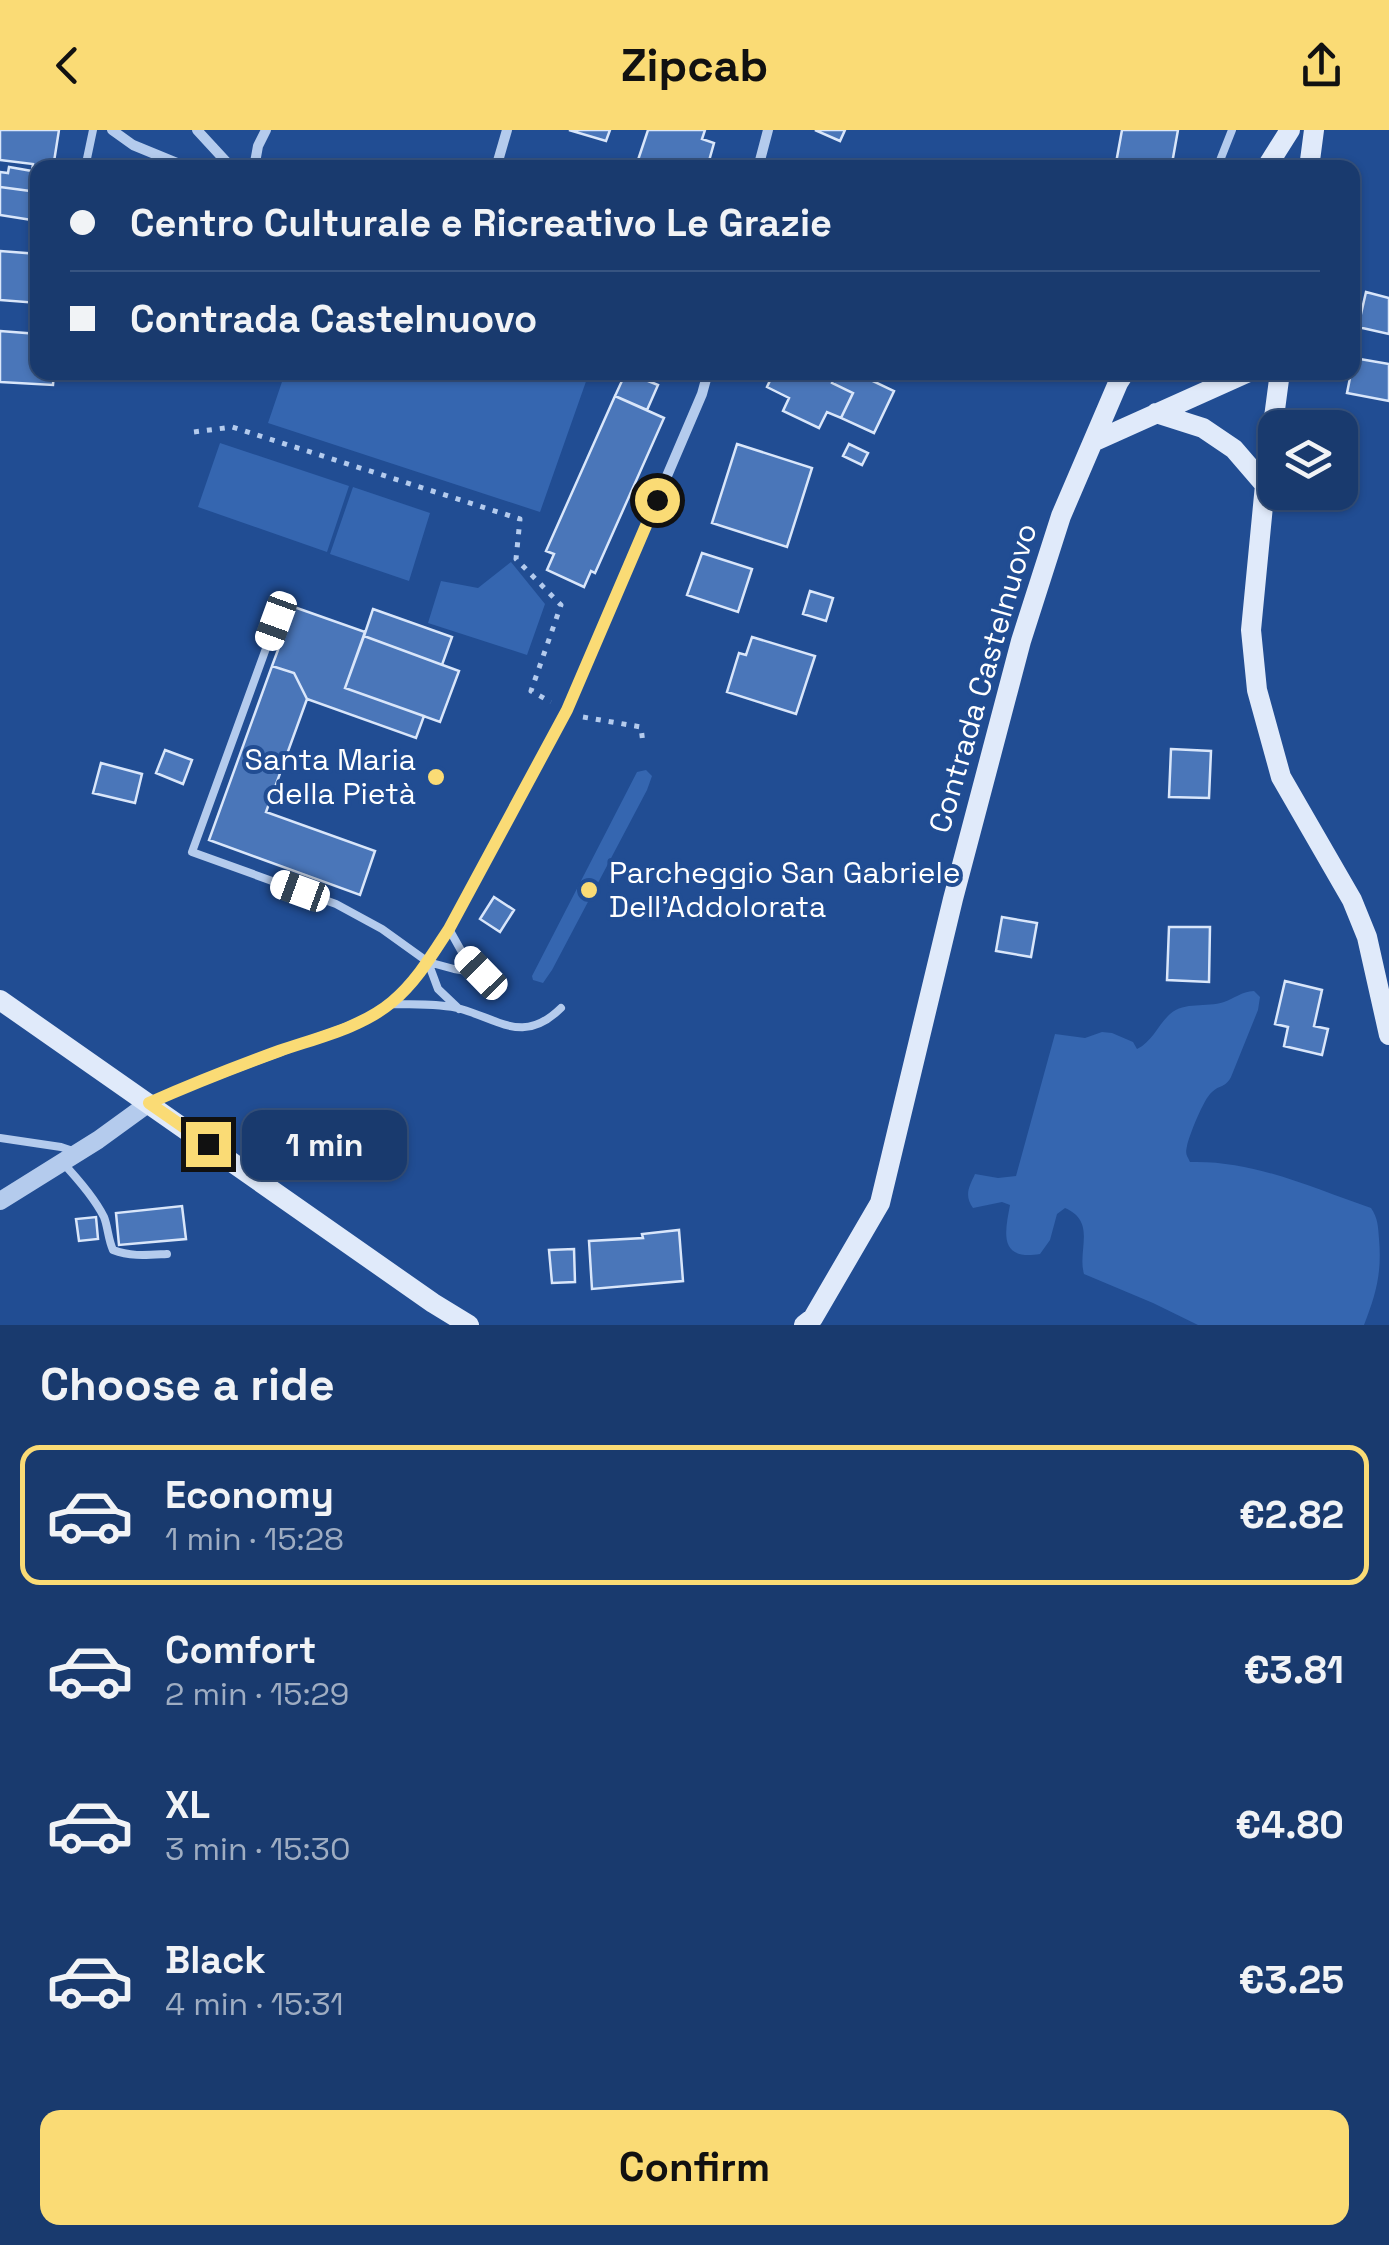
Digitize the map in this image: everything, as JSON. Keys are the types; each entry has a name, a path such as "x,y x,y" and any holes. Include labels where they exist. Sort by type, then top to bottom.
{"main road":[{"path":"1271,160 1290,130"},
{"path":"1310,160 1314,130"},
{"name":"Contrada Castelnuovo","path":"804,1325 813,1318 880,1203 953,898 1021,640 1061,516 1120,380"},
{"path":"1093,442 1230,380"},
{"path":"1275,410 1279,380"},
{"path":"1156,412 1204,428 1234,450 1258,476"},
{"path":"1264,510 1252,630 1257,690 1282,777 1352,900 1367,937 1389,1035"},
{"path":"0,1000 469,1325"}],"street":[{"path":"112,130 133,145 170,160"},
{"path":"196,130 224,160"},
{"path":"255,160 266,130"},
{"path":"498,160 507,130"},
{"path":"760,160 768,130"},
{"path":"0,1200 149,1103 210,1076 358,1023 390,1004 412,983 449,929 567,710 706,380"}],"lane":[{"path":"87,160 93,130"},
{"path":"1219,160 1232,130"},
{"path":"276,621 192,852 336,904 382,929 428,962 481,973 463,954 449,929"},
{"path":"428,962 438,988 459,1009"},
{"path":"390,1004 459,1009 503,1026 526,1029 548,1021 561,1008"},
{"path":"0,1138 61,1147 70,1157 76,1178 106,1220 113,1250 142,1256 167,1254"}],"path":[{"path":"194,432 232,427 520,519 516,559 560,605 531,692 581,717 642,727 643,744"}],"shaded area":[{"path":"282,380 587,380 540,512 268,423"},
{"path":"220,443 349,486 327,552 198,507"},
{"path":"353,487 430,513 409,581 330,554"},
{"path":"511,562 545,604 527,655 428,623 441,581 478,588"},
{"path":"646,770 652,776 647,790 552,970 543,983 533,980 637,772"},
{"path":"1254,991 1260,997 1258,1010 1231,1077 1205,1102 1187,1155 1190,1162 1260,1170 1371,1208 1378,1227 1380,1262 1364,1325 1198,1325 1084,1274 1083,1229 1075,1214 1065,1208 1057,1214 1050,1240 1040,1254 1026,1255 1011,1249 1007,1242 1010,1205 1002,1202 973,1208 968,1195 975,1174 1016,1176 1055,1034 1085,1038 1112,1033 1133,1042 1137,1049 1176,1010 1217,1004"}],"building":[{"path":"0,130 59,130 54,160 30,160 30,164 0,160"},
{"path":"569,130 610,130 606,141"},
{"path":"648,130 705,130 702,139 714,143 709,160 638,160"},
{"path":"815,130 845,130 840,141"},
{"path":"1122,130 1178,130 1172,160 1117,160"},
{"path":"9,167 30,171 30,191 0,187 0,172 8,173"},
{"path":"0,187 30,191 30,220 0,215"},
{"path":"0,251 30,253 30,302 0,300"},
{"path":"1366,292 1389,298 1389,334 1360,327"},
{"path":"0,331 30,333 30,380 53,380 53,385 0,382"},
{"path":"1360,359 1389,364 1389,401 1347,393 1350,380 1360,380"},
{"path":"622,380 646,380 658,385 647,410 615,396"},
{"path":"770,380 833,380 832,383 853,393 841,418 827,412 819,428 783,411 789,398 767,387"},
{"path":"871,380 894,391 874,433 841,418 853,393 832,383"},
{"path":"615,396 664,418 595,573 591,571 584,587 547,570 554,554 546,551"},
{"path":"737,444 812,468 787,547 712,523"},
{"path":"849,444 868,453 862,465 843,456"},
{"path":"702,553 752,569 738,612 687,595"},
{"path":"810,591 833,598 826,621 803,614"},
{"path":"294,607 365,632 345,688 424,716 416,738 307,699 294,673 272,666"},
{"path":"373,609 452,637 442,665 364,636"},
{"path":"364,636 459,671 440,722 345,688"},
{"path":"752,637 815,656 796,714 727,692 739,653 746,655"},
{"path":"272,666 294,673 307,699 266,812 375,851 360,895 209,840"},
{"path":"1171,749 1211,751 1209,798 1169,797"},
{"path":"165,750 192,760 183,784 156,773"},
{"path":"101,763 142,774 135,803 93,793"},
{"path":"494,897 514,910 500,932 480,919"},
{"path":"1002,917 1037,923 1031,957 996,951"},
{"path":"1169,927 1210,927 1209,982 1167,980"},
{"path":"1285,981 1322,990 1314,1026 1328,1029 1322,1055 1284,1046 1288,1027 1275,1024"},
{"path":"182,1206 186,1239 119,1245 116,1213"},
{"path":"96,1217 98,1239 79,1241 76,1219"},
{"path":"679,1230 683,1281 592,1289 589,1241 643,1238 642,1234"},
{"path":"574,1249 575,1282 552,1283 549,1250"}],"place":[{"name":"Santa Maria della Pietà","path":"436,777"},
{"name":"Parcheggio San Gabriele Dell'Addolorata","path":"589,890"}],"route":[{"path":"208,1144 149,1103 210,1076 358,1023 390,1004 428,962 567,710 657,500"}]}
